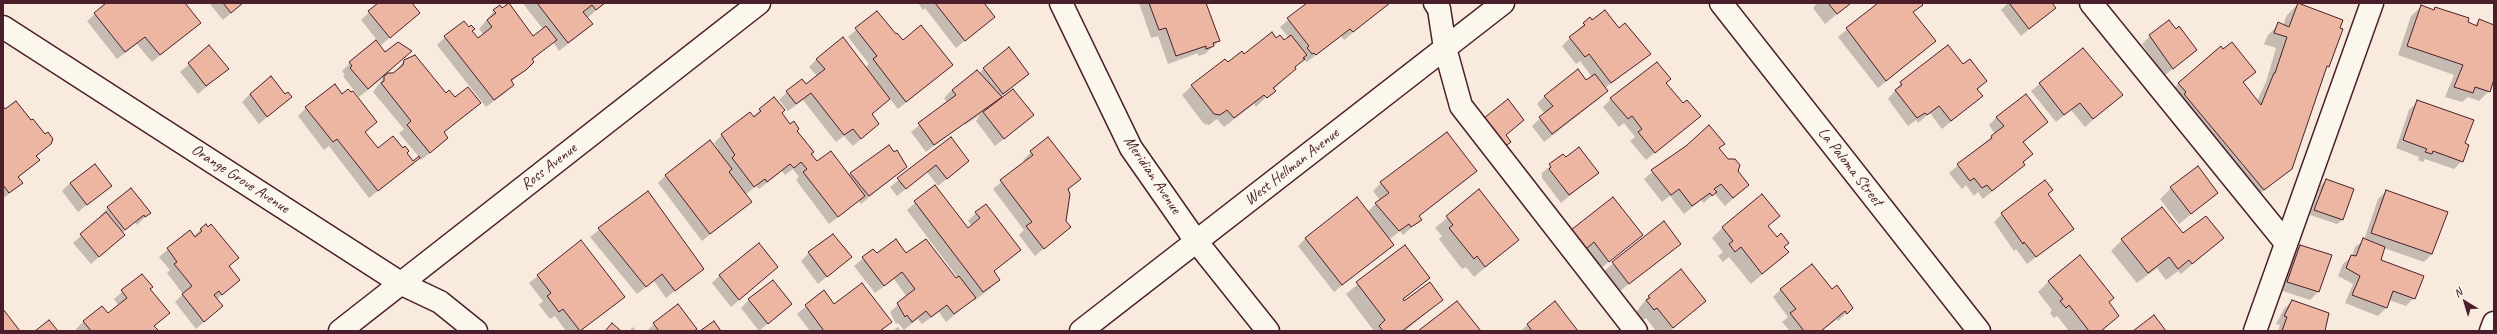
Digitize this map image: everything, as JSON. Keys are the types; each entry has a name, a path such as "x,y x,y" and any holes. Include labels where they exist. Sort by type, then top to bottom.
{"street":[{"name":"Ross Avenue","path":"340,331 402,284 759,3"},
{"name":"Meridian Avenue","path":"1061,3 1131,148 1196,241 1268,331"},
{"path":"1435,3 1439,9 1445,48 1461,106 1636,331"},
{"name":"West Hellman Avenue","path":"1081,331 1503,3"},
{"name":"La Paloma Street","path":"1721,3 1979,331"},
{"path":"2091,3 2286,243"},
{"path":"2256,331 2372,3"},
{"name":"Orange Grove Avenue","path":"3,27 402,284 440,302 476,331"},
{"path":"2491,331 2494,323"}],"building":[{"path":"106,3 185,3 201,23 160,55 145,37 125,52 94,13"},
{"path":"223,3 243,3 231,13"},
{"path":"378,3 412,3 420,13 390,38 368,11"},
{"path":"509,3 533,36 546,26 557,40 532,59 534,62 526,70 511,80 514,85 494,100 444,36 464,21 469,27 471,25 475,29 472,31 478,38 492,27 487,20 496,13 493,10 500,5 502,8"},
{"path":"537,3 605,3 596,10 592,5 583,12 593,24 568,43"},
{"path":"935,3 984,3 995,17 965,41"},
{"path":"1149,3 1206,3 1220,41 1213,43 1214,46 1206,49 1206,46 1176,56 1166,28 1159,30"},
{"path":"1307,3 1390,3 1353,32 1350,29 1316,55 1314,53 1312,54 1307,48 1309,46 1287,18"},
{"path":"1828,3 1849,3 1850,4 1837,14"},
{"path":"1878,3 1921,3 1923,5 1913,12 1936,41 1886,81 1846,28"},
{"path":"2009,3 2052,3 2056,8 2029,29"},
{"path":"2298,3 2343,20 2340,28 2343,29 2329,67 2327,66 2292,169 2264,190 2184,94 2186,92 2178,83 2221,46 2223,49 2232,42 2256,72 2243,82 2261,105 2275,73 2287,37 2274,33 2278,22 2289,27"},
{"path":"2421,5 2434,10 2435,7 2469,18 2468,22 2477,26 2479,19 2494,25 2494,79 2490,92 2475,87 2473,93 2454,87 2463,65 2407,46"},
{"path":"1605,10 1619,28 1625,23 1651,54 1611,83 1589,54 1585,57 1569,37 1585,25 1583,23 1590,17 1592,20"},
{"path":"877,11 896,34 897,33 903,40 921,25 953,65 906,102 873,59 877,56 855,28"},
{"path":"2169,20 2176,29 2179,26 2197,50 2173,69 2149,35"},
{"path":"1272,32 1276,38 1280,35 1284,40 1291,35 1307,55 1303,58 1305,59 1295,67 1296,69 1273,88 1276,91 1267,98 1264,95 1234,118 1227,110 1220,115 1214,114 1191,85 1225,59 1228,62 1242,51 1244,54"},
{"path":"843,37 890,99 872,114 879,124 861,139 853,129 844,135 811,93 796,104 786,91 802,79 806,84 825,69 816,59"},
{"path":"376,40 385,52 398,42 412,51 368,89 350,68 352,66 349,62"},
{"path":"209,45 229,69 206,86 188,63"},
{"path":"1948,45 1963,64 1970,59 1987,81 1977,89 1983,96 1951,121 1939,106 1927,115 1925,113 1917,118 1895,90 1902,85 1900,82"},
{"path":"1009,47 1029,74 1003,94 983,68"},
{"path":"2083,48 2123,95 2093,119 2080,103 2064,115 2039,83"},
{"path":"415,55 446,93 449,90 455,97 468,87 481,103 444,132 448,138 430,153 407,125 411,121 381,83 384,81 384,76 388,73 393,73 403,65 404,60"},
{"path":"1657,62 1671,79 1666,83 1683,103 1687,100 1701,116 1655,153 1638,132 1642,129 1632,116 1628,119 1610,98"},
{"path":"1578,69 1586,80 1595,74 1608,91 1552,134 1539,117 1553,106 1544,96"},
{"path":"977,70 1002,97 934,145 918,123 956,95 952,90"},
{"path":"271,76 285,94 288,92 292,97 267,117 250,94"},
{"path":"335,84 342,94 348,89 351,92 353,91 377,122 365,132 378,148 393,136 403,148 405,146 409,151 407,153 413,161 419,156 420,158 378,191 337,139 333,142 305,107"},
{"path":"1013,89 1034,115 1004,139 983,112"},
{"path":"2026,94 2048,122 2023,142 2033,154 2023,162 2025,165 1992,191 1987,185 1982,188 1974,178 1970,181 1957,164 1992,138 1991,136 2004,126 1996,117"},
{"path":"774,97 785,110 782,113 790,124 794,121 799,129 797,131 814,152 811,154 817,161 831,151 865,196 838,217 803,172 807,169 801,162 794,168 790,164 767,182 765,179 754,187 732,158 735,155 721,134 750,112 754,117 761,111 759,109"},
{"path":"1508,99 1524,120 1506,135 1511,142 1500,150 1479,122"},
{"path":"2417,100 2474,120 2465,143 2469,145 2463,162 2433,151 2432,154 2425,152 2427,149 2403,140"},
{"path":"16,101 31,120 33,119 45,134 48,132 53,139 51,144 36,156 40,160 18,177 23,183 9,193 3,185 3,106 5,109"},
{"path":"1709,125 1725,144 1719,148 1728,159 1735,159 1740,165 1738,171 1749,185 1733,198 1721,184 1714,189 1717,192 1712,196 1710,193 1692,206 1679,189 1671,195 1651,170 1686,146"},
{"path":"1447,132 1477,171 1419,216 1422,220 1411,227 1409,224 1399,231 1375,203 1389,193 1380,182"},
{"path":"951,137 969,161 947,179 936,165 906,189 897,178"},
{"path":"1048,137 1081,179 1068,189 1070,194 1066,221 1071,227 1044,249 1026,226 1032,222 1000,180 1033,155 1030,151"},
{"path":"710,140 732,169 729,172 752,202 710,234 665,175"},
{"path":"889,145 894,152 897,150 907,167 869,196 850,173"},
{"path":"1579,147 1599,173 1569,195 1549,169 1551,167 1549,164 1563,154 1566,157"},
{"path":"95,164 112,186 87,205 70,183"},
{"path":"2198,166 2218,193 2191,214 2170,187"},
{"path":"2326,179 2354,189 2343,220 2314,210"},
{"path":"2045,180 2053,190 2048,194 2074,229 2036,257 2024,242 2023,244 2001,213"},
{"path":"935,185 968,228 980,218 975,212 986,204 1021,250 994,271 1000,280 983,292 914,201"},
{"path":"131,188 151,213 145,217 144,215 125,230 107,207"},
{"path":"1479,189 1519,240 1485,267 1477,256 1474,259 1449,228 1453,225 1446,216"},
{"path":"2386,190 2448,212 2432,254 2371,233"},
{"path":"648,191 704,269 675,291 662,274 646,287 598,228"},
{"path":"1762,194 1780,216 1768,226 1777,237 1781,233 1789,243 1784,247 1789,252 1762,274 1741,247 1735,252 1729,244 1733,241 1722,227"},
{"path":"1357,197 1394,245 1342,285 1305,238"},
{"path":"1613,197 1643,235 1609,262 1594,242 1586,249 1571,230"},
{"path":"2162,207 2183,233 2206,216 2224,238 2192,264 2189,260 2178,269 2169,257 2148,273 2121,239"},
{"path":"106,212 125,235 99,257 80,234"},
{"path":"1664,221 1681,244 1629,284 1612,262"},
{"path":"206,224 208,227 211,224 239,258 229,266 240,280 222,295 219,291 214,295 223,306 204,322 182,294 192,286 174,264 177,262 167,248 190,230 195,237 202,231 200,229"},
{"path":"833,234 852,257 827,277 808,252"},
{"path":"2363,238 2385,247 2381,260 2424,276 2415,299 2393,291 2387,308 2352,295 2360,276 2346,268 2351,255 2356,256"},
{"path":"896,239 906,253 926,239 956,278 959,276 976,298 954,314 947,305 931,317 926,311 912,322 907,315 905,317 897,303 915,289 902,272 884,286 862,257 873,249 877,253"},
{"path":"581,240 625,297 580,331 563,309 559,312 547,296 551,293 537,275"},
{"path":"759,243 778,267 739,300 719,275"},
{"path":"1405,245 1430,278 1403,299 1404,301 1430,282 1443,300 1402,331 1383,331 1379,326 1385,320 1356,282"},
{"path":"2300,245 2332,255 2319,292 2287,282"},
{"path":"2080,255 2114,298 2109,302 2119,316 2101,331 2089,331 2069,305 2066,308 2060,301 2063,299 2048,281"},
{"path":"1812,264 1832,289 1837,285 1853,308 1847,314 1845,311 1821,331 1804,331 1790,313 1796,309 1780,289"},
{"path":"1681,269 1706,301 1673,328 1657,308 1654,310 1646,300 1650,298 1648,296"},
{"path":"142,274 153,287 150,289 170,313 154,326 159,331 91,331 83,321 102,306 108,313 127,298 121,290"},
{"path":"773,280 792,304 768,324 748,299"},
{"path":"862,283 892,322 880,331 824,331 805,305 824,290 834,304"},
{"path":"2292,300 2329,313 2325,331 2282,331 2287,317 2284,316"},
{"path":"1457,301 1481,331 1418,331"},
{"path":"1555,301 1578,331 1532,331 1527,324"},
{"path":"678,304 697,329 694,331 659,331 653,323"},
{"path":"3,309 20,331 3,331"},
{"path":"2154,315 2166,331 2133,331"},
{"path":"49,320 58,331 35,331"},
{"path":"714,321 721,331 700,331"},
{"path":"612,323 621,331 605,331"}]}
